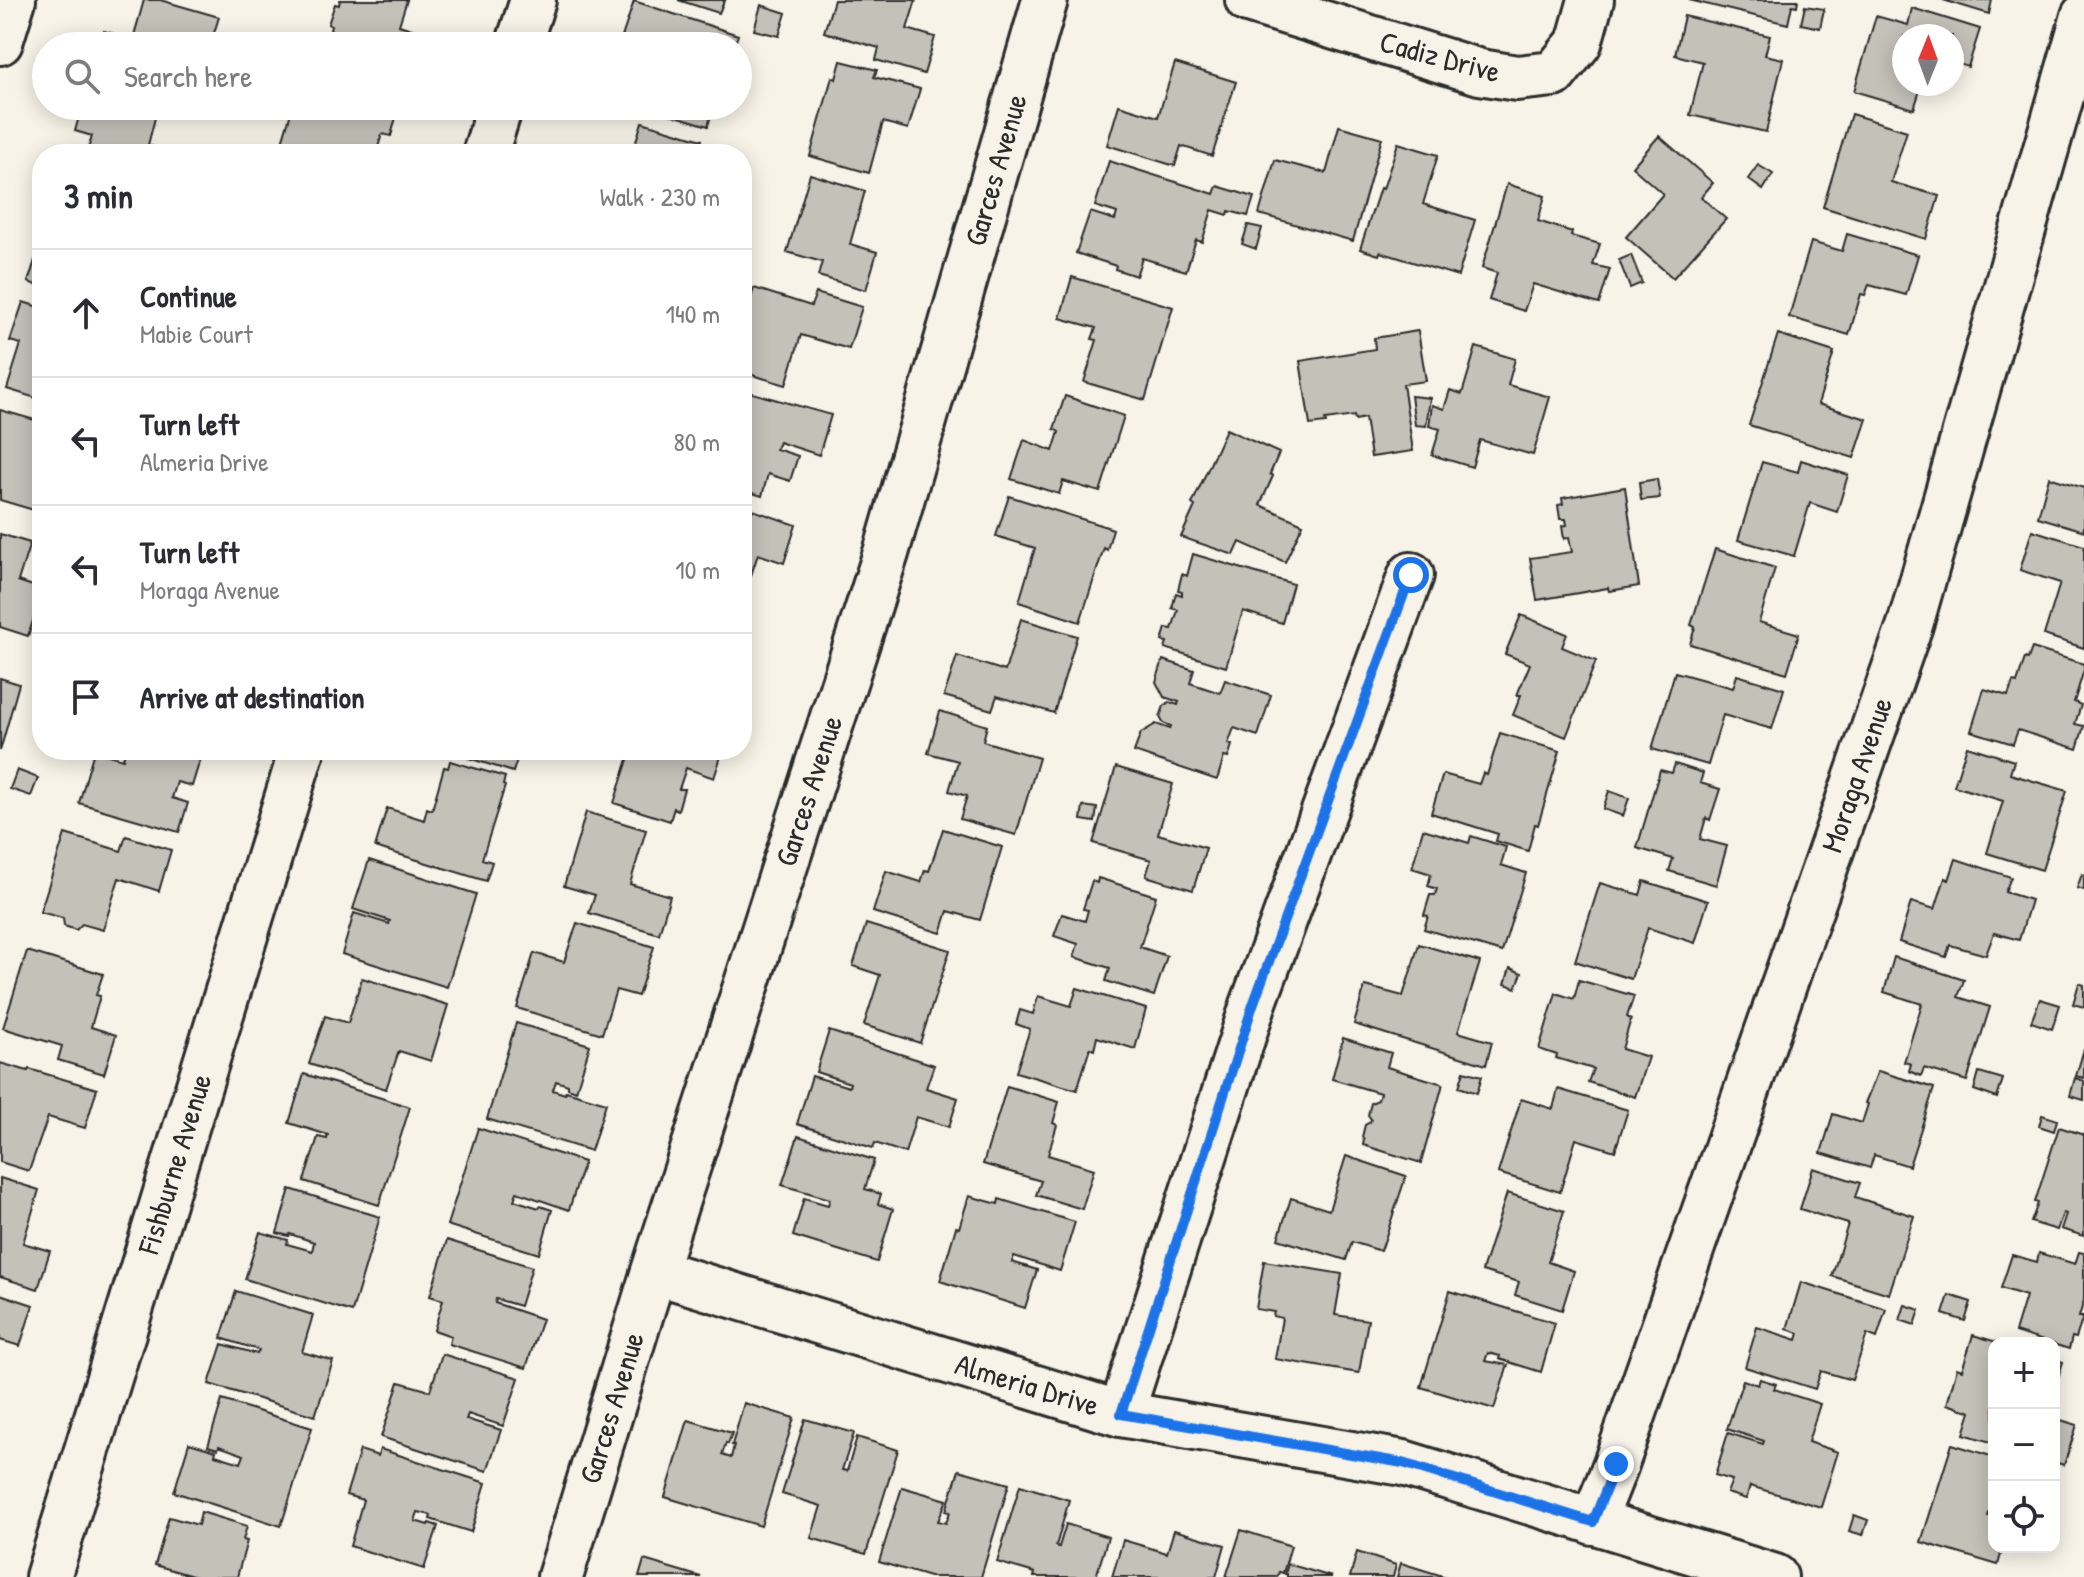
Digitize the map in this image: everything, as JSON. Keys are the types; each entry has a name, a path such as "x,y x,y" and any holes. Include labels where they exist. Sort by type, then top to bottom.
{"street":[{"path":"0,42 13,0"},
{"path":"523,32 533,0"},
{"name":"Garces Avenue","path":"560,1577 654,1271 886,553 1045,0"},
{"name":"Cadiz Drive","path":"1248,0 1480,72 1517,78 1554,74 1579,43 1591,0"},
{"name":"Moraga Avenue","path":"1593,1522 1910,625 2084,16"},
{"path":"488,144 496,120"},
{"path":"1121,1414 1253,1005 1411,575"},
{"name":"Fishburne Avenue","path":"48,1577 299,760"},
{"name":"Almeria Drive","path":"654,1271 1121,1414 1403,1463 1775,1577"}],"building":[{"path":"144,0 160,0 219,17 214,32 135,32"},
{"path":"340,0 407,0 399,25 421,32 330,32 331,26 328,24 335,4 339,5"},
{"path":"678,0 726,0 719,13"},
{"path":"834,0 916,0 907,29 935,37 924,74 876,60 879,48 824,32"},
{"path":"1689,0 1798,0 1797,6 1792,5 1788,24"},
{"path":"1943,0 1992,0 1989,14"},
{"path":"634,1 729,32 624,32"},
{"path":"761,5 786,13 779,36 754,30"},
{"path":"1805,6 1824,9 1820,28 1801,24"},
{"path":"1912,8 1964,24 1908,24"},
{"path":"1684,16 1770,36 1765,55 1783,59 1766,132 1690,115 1703,62 1675,55"},
{"path":"1876,16 1904,24 1892,24 1892,96 1918,96 1914,109 1854,91"},
{"path":"1964,24 1980,29 1968,67 1964,66"},
{"path":"841,61 877,70 874,77 920,89 908,129 883,122 869,173 810,156 832,77 836,79"},
{"path":"1175,63 1236,82 1212,156 1181,146 1175,166 1107,145 1119,105 1158,117"},
{"path":"1851,114 1907,131 1891,182 1939,196 1926,239 1823,207"},
{"path":"78,120 154,120 148,144 90,144 92,136 75,131"},
{"path":"289,120 395,120 391,136 382,134 379,144 281,144"},
{"path":"689,120 710,120 708,126"},
{"path":"642,122 702,140 701,144 635,144"},
{"path":"1339,126 1382,138 1353,241 1259,214 1275,160 1326,173"},
{"path":"1659,136 1713,183 1701,197 1726,219 1673,278 1626,237 1663,194 1632,167"},
{"path":"1398,143 1438,155 1423,204 1475,220 1458,276 1380,252 1379,255 1360,249"},
{"path":"1109,161 1214,194 1217,186 1254,197 1248,216 1212,210 1202,242 1196,240 1186,271 1142,258 1136,276 1115,269 1116,266 1076,253 1090,212 1115,220 1117,213 1095,206"},
{"path":"1758,165 1773,174 1763,190 1748,179"},
{"path":"810,174 865,191 850,244 877,252 866,290 818,276 822,262 787,252"},
{"path":"1507,184 1545,196 1538,221 1572,232 1571,236 1600,244 1593,265 1610,269 1599,304 1533,284 1524,311 1489,300 1497,273 1482,268"},
{"path":"1248,225 1262,228 1256,249 1242,244"},
{"path":"1847,234 1918,255 1906,295 1869,285 1865,295 1861,294 1849,335 1789,317 1811,242 1842,251"},
{"path":"1631,255 1642,283 1630,288 1619,260"},
{"path":"1072,277 1173,307 1145,400 1084,382 1097,340 1092,339 1096,328 1060,318"},
{"path":"754,288 811,306 816,293 862,307 849,349 801,335 786,385 752,375"},
{"path":"23,302 32,305 32,397 7,389 21,344 10,341"},
{"path":"1418,331 1426,381 1403,384 1413,451 1371,457 1365,418 1355,420 1354,416 1310,425 1300,361 1375,349 1374,338"},
{"path":"1778,334 1834,352 1818,404 1867,419 1854,458 1749,425"},
{"path":"1476,347 1515,359 1508,385 1550,397 1533,455 1480,440 1472,467 1432,455 1440,429 1429,426 1432,405 1444,409 1450,390 1462,394"},
{"path":"752,393 831,415 819,455 779,442 776,449 798,456 790,481 768,474 762,496 752,493"},
{"path":"1065,396 1124,416 1100,492 1063,481 1059,494 1011,479 1024,440 1053,451 1059,432 1054,429"},
{"path":"1411,396 1430,398 1426,426 1415,425"},
{"path":"0,410 32,419 32,510 0,500"},
{"path":"1226,429 1279,453 1260,505 1303,524 1285,562 1240,542 1234,555 1181,537 1195,506 1192,504"},
{"path":"1801,460 1848,475 1837,512 1810,503 1794,556 1738,540 1762,462 1798,472"},
{"path":"2049,477 2084,488 2084,531 2038,517"},
{"path":"1657,479 1660,498 1641,500 1639,482"},
{"path":"1625,487 1639,586 1537,600 1530,558 1572,552 1569,537 1564,539 1562,526 1567,525 1566,519 1560,519 1558,505 1563,504 1562,498"},
{"path":"1009,496 1113,529 1080,622 1019,602 1035,548 996,536"},
{"path":"752,510 796,525 784,563 758,554 752,572"},
{"path":"2032,530 2084,546 2084,648 2044,635 2060,583 2020,570"},
{"path":"0,534 30,543 18,581 32,586 32,624 28,636 0,627"},
{"path":"1715,549 1775,568 1759,622 1799,634 1787,673 1690,644 1695,627 1691,625"},
{"path":"1193,554 1293,584 1282,623 1243,611 1226,667 1165,648 1167,642 1162,641 1166,628 1172,629 1178,610 1172,608 1176,593 1182,595 1182,591 1178,590 1182,574 1187,576"},
{"path":"1521,615 1567,634 1562,647 1596,661 1566,737 1513,715 1521,695 1517,695 1530,664 1505,654"},
{"path":"1021,619 1077,636 1054,713 997,696 992,710 944,696 957,656 1005,671"},
{"path":"2032,648 2084,664 2074,702 2081,705 2075,724 2084,726 2077,749 2018,730 2013,744 1971,731 1984,689 2008,696"},
{"path":"1163,660 1194,670 1190,683 1220,693 1225,680 1271,695 1258,736 1234,728 1228,744 1232,745 1228,758 1224,757 1217,780 1134,752 1141,733 1156,724 1170,729 1171,726 1163,723 1160,717 1169,702 1178,705 1179,702 1164,697 1156,682"},
{"path":"1675,672 1733,688 1737,675 1784,689 1772,729 1723,715 1708,765 1652,749"},
{"path":"0,678 19,684 0,751"},
{"path":"940,711 987,726 983,741 1039,758 1016,835 960,819 967,796 949,791 958,761 928,753"},
{"path":"1500,733 1560,751 1528,851 1496,841 1498,834 1431,813 1443,774 1479,784 1483,773 1487,775"},
{"path":"1967,746 2014,761 2010,774 2067,791 2042,870 1987,853 2003,801 1954,786"},
{"path":"91,760 200,760 192,786 177,782 172,798 188,803 179,832 79,803"},
{"path":"475,760 517,760 513,772"},
{"path":"628,760 720,760 714,778 686,768 679,789 684,789 678,810 674,808 670,821 614,803"},
{"path":"450,761 505,777 505,786 482,859 492,862 486,881 375,847 387,808 424,820 427,808 432,810 444,767 448,768"},
{"path":"1675,764 1703,773 1700,783 1720,789 1700,839 1727,846 1716,885 1669,871 1673,859 1637,848 1660,770 1672,773"},
{"path":"1116,767 1173,784 1158,834 1206,848 1193,890 1146,876 1151,860 1093,843"},
{"path":"17,770 38,778 31,796 10,789"},
{"path":"1609,791 1629,798 1623,816 1603,809"},
{"path":"1083,806 1097,808 1095,822 1081,820"},
{"path":"586,812 646,830 630,884 670,896 659,934 589,913 595,895 564,886"},
{"path":"943,829 1002,847 980,920 948,911 941,933 873,912 886,871 921,882 925,870 929,871"},
{"path":"1423,829 1469,843 1471,836 1506,847 1501,865 1526,873 1502,952 1424,929 1428,916 1424,915 1430,895 1435,895 1437,889 1428,886 1431,874 1412,868"},
{"path":"65,834 121,851 126,836 171,850 159,891 119,878 103,930 82,924 76,930 64,926 63,918 40,912"},
{"path":"1956,859 2011,877 2005,892 2031,900 2019,940 1994,933 1986,955 1950,945 1946,957 1899,942 1911,902 1935,909 1945,878 1949,880"},
{"path":"369,860 476,894 447,987 342,954 354,913 389,924 390,921 353,909"},
{"path":"2084,875 2084,890 2077,888"},
{"path":"1098,878 1156,896 1140,947 1167,956 1154,996 1106,981 1110,968 1074,957 1078,944 1054,936 1062,914 1085,921 1088,910 1083,909 1092,881 1097,883"},
{"path":"1644,881 1708,901 1695,943 1648,928 1631,979 1575,961 1600,883 1640,895"},
{"path":"577,923 654,947 638,996 616,990 602,1034 517,1008 534,953 564,962"},
{"path":"866,924 950,950 920,1043 864,1025 880,975 853,966"},
{"path":"1419,944 1480,962 1458,1032 1492,1042 1486,1065 1354,1024 1365,986 1403,996"},
{"path":"27,951 103,974 91,1027 116,1035 104,1074 58,1060 62,1046 3,1028"},
{"path":"1894,957 1964,980 1958,997 1990,1007 1967,1081 1924,1068 1921,1076 1909,1071 1911,1064 1904,1062 1922,1004 1884,992"},
{"path":"1510,968 1522,973 1516,988 1505,984"},
{"path":"362,978 448,1005 431,1061 399,1051 386,1089 309,1064 325,1016 348,1023"},
{"path":"1579,980 1634,996 1622,1049 1648,1057 1635,1097 1588,1082 1593,1069 1556,1058 1557,1055 1539,1049 1556,993 1574,999"},
{"path":"2079,983 2084,985 2084,1007 2073,1004"},
{"path":"1077,988 1146,1009 1135,1049 1097,1037 1094,1050 1090,1048 1077,1090 1016,1072 1030,1029 1016,1024 1020,1010 1033,1014 1038,996 1071,1006"},
{"path":"2040,999 2060,1005 2052,1029 2031,1022"},
{"path":"516,1023 590,1045 576,1091 556,1081 553,1090 606,1103 591,1151 487,1119"},
{"path":"829,1031 934,1065 926,1088 958,1098 949,1127 916,1117 905,1153 875,1143 873,1148 797,1124 812,1076 849,1087 850,1083 816,1072"},
{"path":"1343,1038 1391,1053 1387,1067 1443,1084 1421,1163 1363,1145 1365,1125 1371,1119 1368,1115 1371,1103 1378,1100 1380,1093 1332,1079"},
{"path":"2084,1049 2084,1078 2076,1076"},
{"path":"0,1063 97,1089 85,1128 48,1117 29,1171 0,1162"},
{"path":"1464,1071 1482,1076 1477,1093 1459,1087"},
{"path":"1878,1071 1934,1088 1909,1166 1874,1155 1870,1168 1821,1153 1833,1114 1862,1123 1868,1104 1865,1103"},
{"path":"1979,1072 2003,1079 1997,1098 1974,1090"},
{"path":"304,1074 410,1107 379,1205 304,1181 318,1137 327,1139 328,1135 289,1123"},
{"path":"2075,1078 2084,1081 2084,1100 2070,1096"},
{"path":"1007,1086 1059,1102 1053,1123 1057,1125 1048,1155 1094,1169 1082,1209 1036,1195 1041,1181 983,1164"},
{"path":"1558,1089 1628,1110 1615,1151 1576,1139 1560,1192 1498,1173 1521,1099 1553,1109"},
{"path":"2042,1115 2057,1120 2054,1131 2039,1126"},
{"path":"2059,1127 2084,1135 2084,1236 2061,1229 2066,1214 2063,1213 2057,1230 2031,1222"},
{"path":"478,1128 584,1162 569,1210 517,1192 514,1200 552,1210 539,1254 447,1225"},
{"path":"798,1136 874,1160 865,1189 881,1194 878,1204 893,1209 877,1262 793,1236 804,1198 828,1205 830,1199 782,1185"},
{"path":"1346,1156 1406,1176 1381,1251 1352,1242 1346,1260 1278,1239 1291,1198 1329,1210"},
{"path":"1813,1168 1860,1183 1855,1197 1914,1216 1889,1294 1832,1276 1848,1224 1800,1209"},
{"path":"0,1178 39,1190 23,1243 50,1251 38,1289 0,1277"},
{"path":"290,1189 380,1217 352,1312 245,1279 260,1232 312,1251 314,1242 277,1233"},
{"path":"1507,1193 1564,1211 1548,1262 1574,1271 1562,1310 1515,1295 1519,1282 1482,1271"},
{"path":"969,1196 998,1204 999,1199 1075,1222 1060,1271 1014,1256 1012,1262 1037,1270 1025,1308 940,1281"},
{"path":"447,1240 532,1267 520,1306 496,1299 495,1303 542,1319 526,1368 449,1344 451,1336 434,1330 443,1300 430,1296"},
{"path":"2079,1252 2084,1253 2084,1300 2079,1317 2083,1317 2069,1349 2060,1346 2060,1337 2031,1337 2015,1332 2026,1296 2001,1288 2012,1255 2037,1262 2039,1253 2075,1264"},
{"path":"1264,1261 1342,1274 1335,1315 1368,1320 1359,1373 1275,1359 1282,1318 1273,1316 1274,1312 1256,1309"},
{"path":"1801,1282 1886,1309 1877,1338 1867,1334 1852,1380 1821,1371 1815,1389 1745,1367 1757,1327 1797,1340 1799,1333 1787,1329"},
{"path":"236,1291 313,1315 302,1352 333,1361 315,1416 209,1384 222,1344 257,1354 259,1350 221,1338"},
{"path":"1450,1291 1555,1323 1541,1372 1488,1353 1485,1361 1508,1365 1494,1409 1421,1387"},
{"path":"0,1294 33,1305 20,1346 0,1340"},
{"path":"1949,1295 1971,1302 1965,1321 1943,1314"},
{"path":"1905,1305 1920,1310 1915,1325 1900,1320"},
{"path":"1973,1335 1988,1339 1988,1441 1964,1434 1971,1412 1947,1404 1957,1368 1962,1370"},
{"path":"442,1354 519,1378 503,1426 468,1414 466,1419 501,1430 487,1471 381,1437 399,1382 430,1391"},
{"path":"1760,1379 1776,1384 1774,1389 1820,1404 1808,1442 1838,1452 1821,1507 1750,1486 1746,1499 1727,1493 1732,1480 1715,1475 1728,1433 1763,1444 1764,1441 1727,1429 1743,1380 1758,1385"},
{"path":"222,1400 312,1428 281,1526 174,1492 189,1443 241,1463 244,1455 219,1446 218,1449 208,1446"},
{"path":"744,1403 794,1418 761,1526 665,1497 688,1420 732,1433 722,1455 731,1458"},
{"path":"805,1419 854,1433 842,1470 847,1471 857,1437 898,1450 866,1554 811,1538 821,1506 782,1494"},
{"path":"2060,1420 2077,1425 2064,1465 2060,1464"},
{"path":"1952,1444 1988,1455 1988,1553 2001,1553 1998,1565 1921,1542"},
{"path":"380,1449 486,1483 471,1532 418,1512 415,1521 438,1526 424,1569 350,1546 363,1500 346,1495 360,1450 378,1456"},
{"path":"959,1470 1009,1484 981,1577 930,1577 879,1562 902,1487 947,1500 938,1521 946,1523 950,1512 946,1511"},
{"path":"1020,1485 1069,1500 1056,1546 1059,1547 1066,1524 1108,1537 1096,1577 1034,1577 1035,1573 997,1562"},
{"path":"201,1512 247,1526 243,1540 247,1541 237,1577 196,1577 155,1565 169,1517 198,1525"},
{"path":"1854,1515 1868,1520 1863,1535 1849,1531"},
{"path":"1174,1530 1225,1545 1216,1577 1112,1577 1123,1540 1167,1553"},
{"path":"1241,1530 1291,1546 1283,1573 1279,1572 1277,1577 1226,1577"},
{"path":"1357,1552 1396,1565 1393,1577 1350,1577"},
{"path":"644,1560 701,1577 639,1577"},
{"path":"1401,1563 1446,1577 1397,1577"},
{"path":"1288,1564 1332,1577 1287,1577"}],"route":[{"path":"1411,575 1253,1005 1121,1414 1403,1463 1593,1522 1616,1464"}]}
